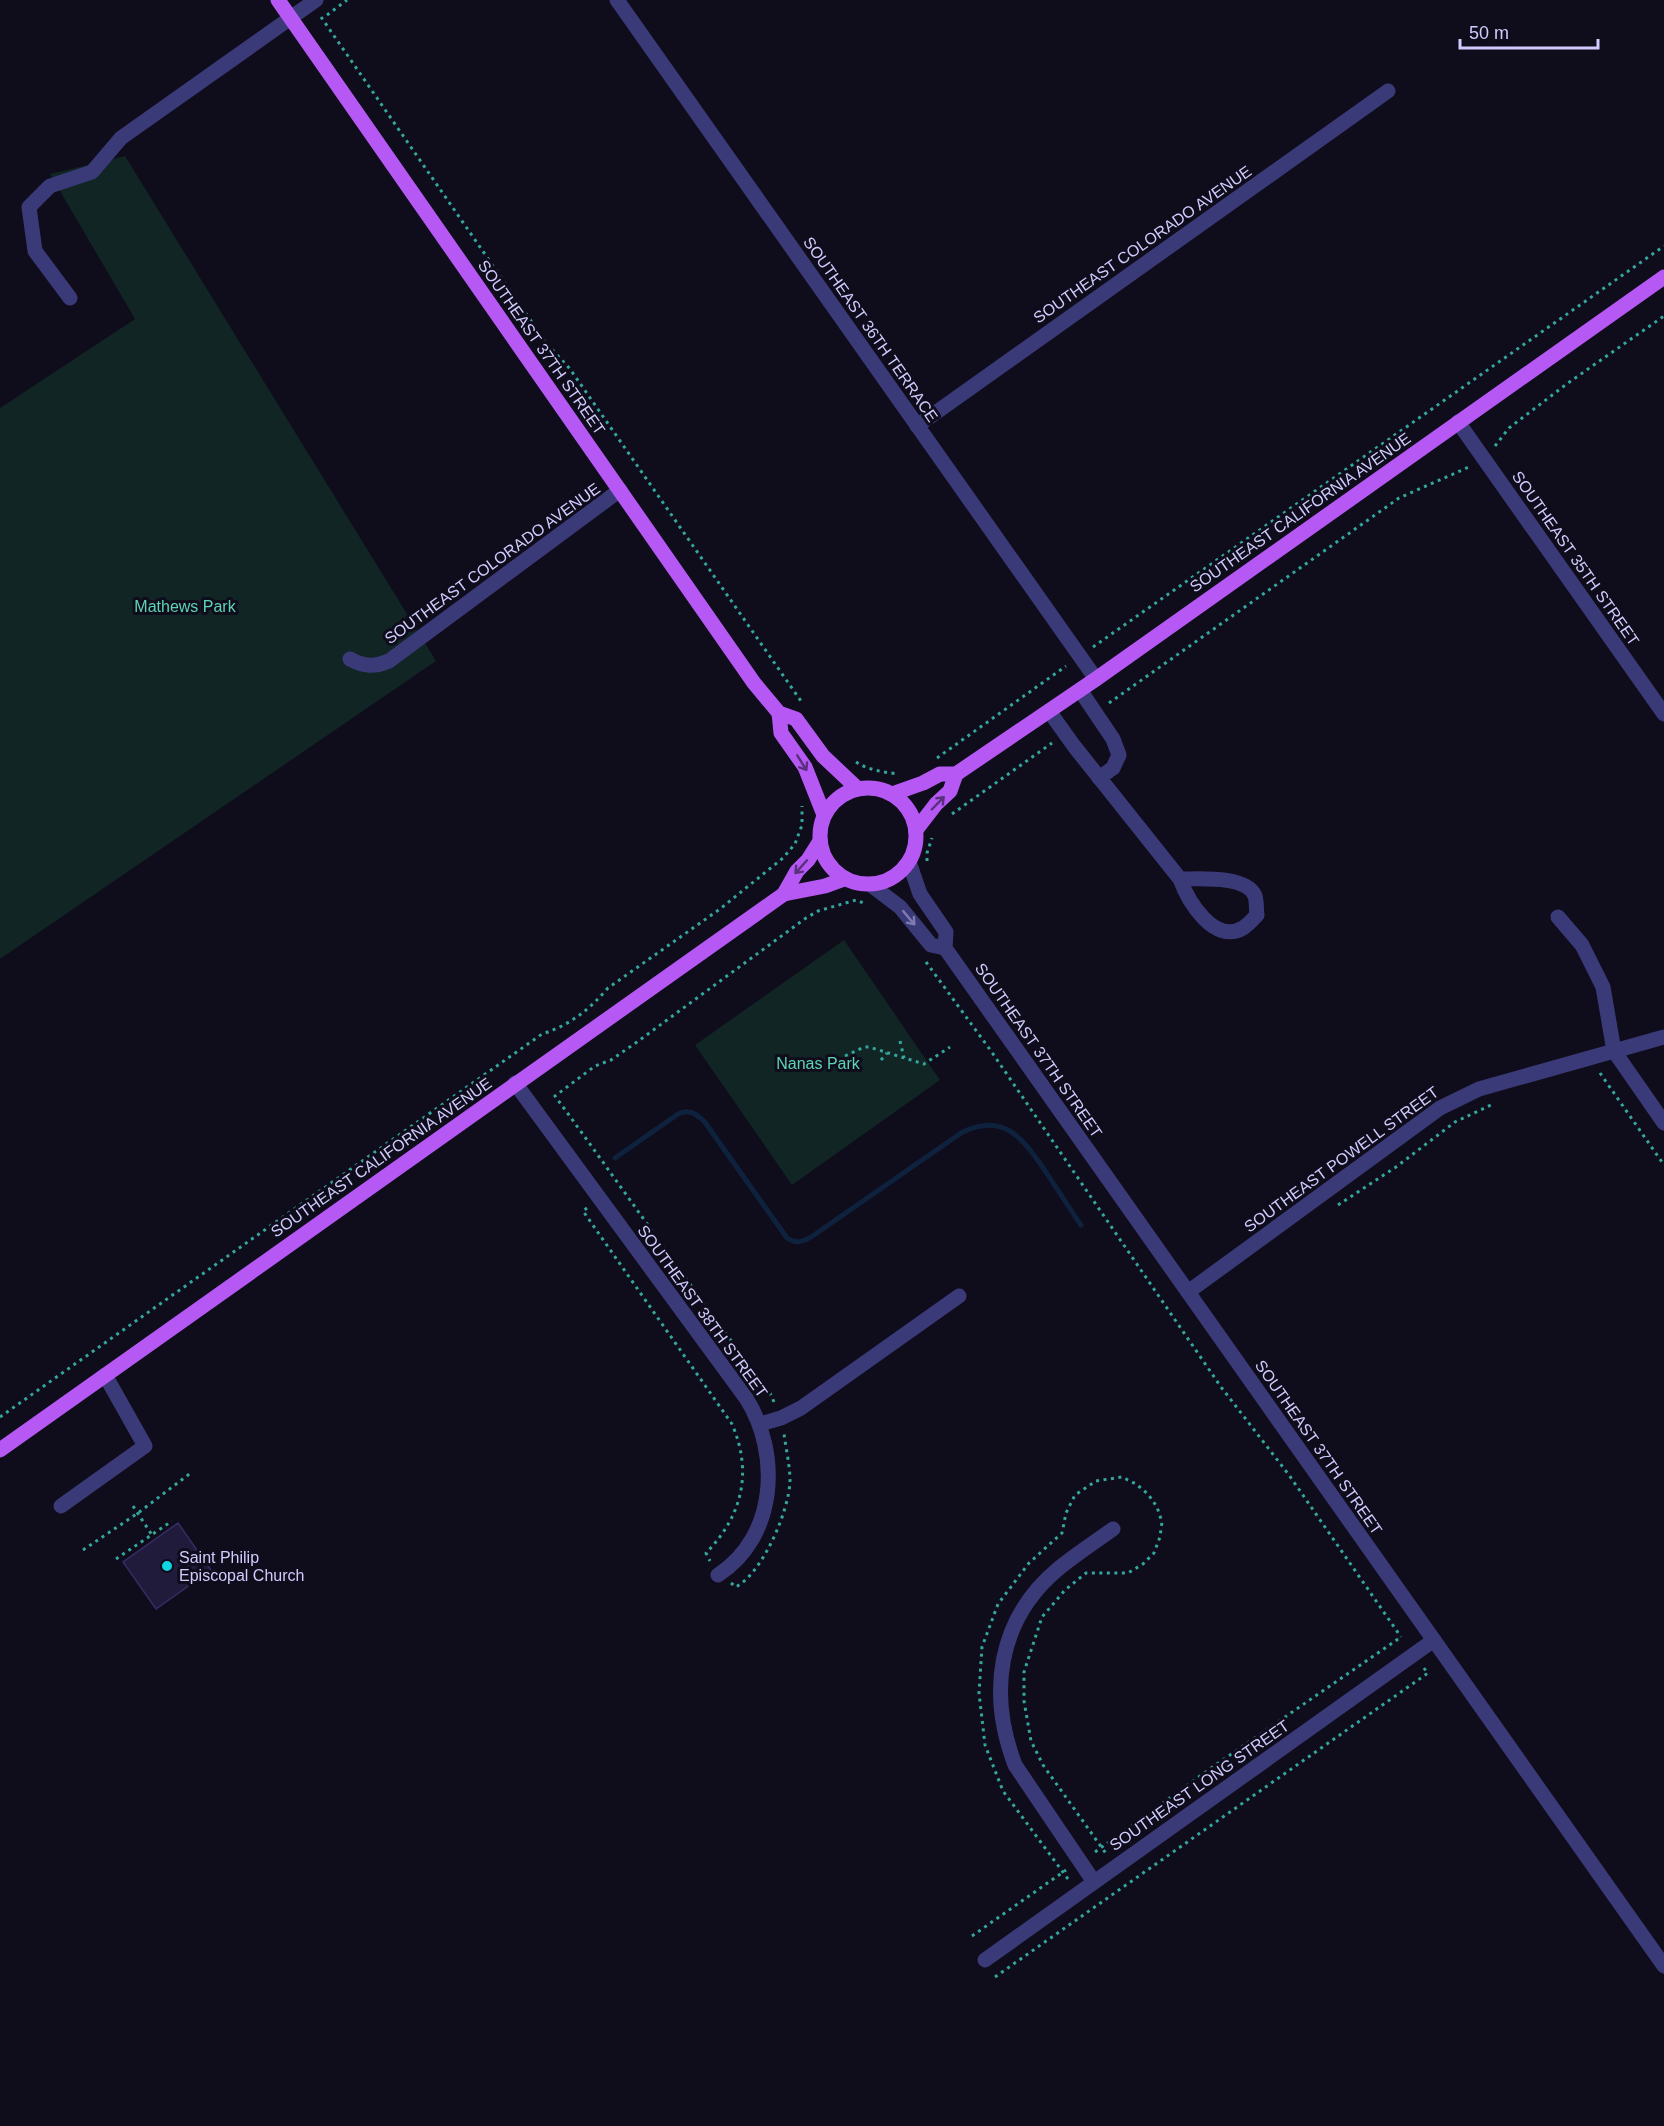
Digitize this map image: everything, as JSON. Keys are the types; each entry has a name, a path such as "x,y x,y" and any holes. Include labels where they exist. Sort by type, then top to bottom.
{"main road":[{"name":"SOUTHEAST 37TH STREET","path":"279,0 754,683 779,713 795,719 823,756 858,789"},
{"name":"SOUTHEAST CALIFORNIA AVENUE","path":"891,794 923,783 940,774 956,774 1096,679 1664,277"},
{"name":"SOUTHEAST 37TH STREET","path":"779,713 781,733 805,767 824,815"},
{"name":"SOUTHEAST CALIFORNIA AVENUE","path":"916,830 936,804 950,791 956,774"},
{"path":"858,789 881,790 891,794 903,804 916,830 915,847 909,862 899,874 871,885 857,884 844,879 832,869 824,856 820,827 824,815 844,794 858,789"},
{"name":"SOUTHEAST CALIFORNIA AVENUE","path":"784,894 797,871 808,860 820,840"},
{"name":"SOUTHEAST CALIFORNIA AVENUE","path":"0,1450 784,894 825,886 844,879"}],"street":[{"path":"70,298 35,251 29,207 50,186 92,172 122,138 316,0"},
{"name":"SOUTHEAST 36TH TERRACE","path":"617,0 1096,679"},
{"name":"SOUTHEAST COLORADO AVENUE","path":"917,426 1388,91"},
{"name":"SOUTHEAST 35TH STREET","path":"1458,422 1664,714"},
{"name":"SOUTHEAST COLORADO AVENUE","path":"350,659 370,666 389,661 620,490"},
{"path":"1080,690 1113,739 1119,755 1113,768 1100,778"},
{"path":"1048,711 1180,879 1186,895 1210,926 1231,932 1243,928 1257,915 1254,895 1245,885 1221,880 1180,879"},
{"name":"SOUTHEAST 37TH STREET","path":"909,862 920,894 946,932 945,948 1664,1966"},
{"name":"SOUTHEAST 37TH STREET","path":"871,885 900,907 931,945 945,948"},
{"path":"1558,917 1582,945 1603,987 1614,1051 1664,1123"},
{"name":"SOUTHEAST POWELL STREET","path":"1188,1292 1440,1108 1479,1089 1664,1037"},
{"name":"SOUTHEAST 38TH STREET","path":"515,1083 746,1398 760,1424 769,1465 769,1486 765,1506 748,1545 735,1561 718,1575"},
{"path":"760,1424 781,1418 801,1408 959,1296"},
{"path":"61,1506 145,1446 105,1376"},
{"path":"1094,1882 1015,1765 1001,1716 999,1685 1002,1662 1009,1640 1018,1618 1036,1591 1057,1570 1113,1529"},
{"name":"SOUTHEAST LONG STREET","path":"985,1960 1434,1640"}],"path":[{"path":"315,22 347,0"},
{"path":"1095,713 1400,498 1470,466 1497,445 1509,428 1568,383 1664,316"},
{"path":"948,816 1065,734"},
{"path":"928,865 927,853 933,834"},
{"path":"0,1417 543,1034 562,1028 591,1007 608,988 720,909 783,858"},
{"path":"600,1199 583,1211 732,1424 739,1440 744,1472 737,1509 720,1538 706,1553 718,1575 736,1587 743,1583 776,1537 790,1482 781,1418 770,1393 555,1096 595,1066 620,1054 818,910 856,900 874,906"},
{"path":"921,956 991,1051 1221,1388 1289,1475 1341,1547 1401,1637 972,1936"},
{"path":"900,1041 904,1058"},
{"path":"845,1056 864,1047 924,1064 950,1047"},
{"path":"881,1060 887,1053"},
{"path":"1590,1076 1600,1073 1664,1165"},
{"path":"1330,1211 1396,1167 1455,1122 1498,1101"},
{"path":"1176,1322 1197,1305"},
{"path":"83,1550 138,1513 192,1472"},
{"path":"1091,1910 1003,1791 985,1745 978,1693 982,1647 998,1604 1029,1563 1062,1533 1066,1513 1075,1495 1096,1481 1122,1477 1136,1484 1148,1494 1157,1507 1162,1522 1160,1537 1154,1553 1143,1564 1128,1573 1086,1573 1065,1590 1042,1617 1023,1672 1024,1701 1031,1740 1059,1791 1115,1867"},
{"path":"133,1506 152,1535"},
{"path":"116,1559 172,1521"},
{"path":"994,1977 1428,1673 1414,1654"}],"green space":[{"name":"Mathews Park","path":"125,156 436,661 0,959 0,408 135,319 50,174"},
{"name":"Nanas Park","path":"844,940 940,1080 792,1185 695,1045"}],"building":[{"name":"Saint Philip Episcopal Church","path":"178,1523 211,1570 156,1609 123,1562"}],"waterway":[{"path":"615,1158 678,1114 685,1112 695,1114 704,1121 787,1238 798,1242 814,1235 961,1133 990,1125 1002,1127 1022,1141 1040,1163 1081,1225"}],"place":[{"name":"Saint Philip Episcopal Church","path":"167,1566"}]}
